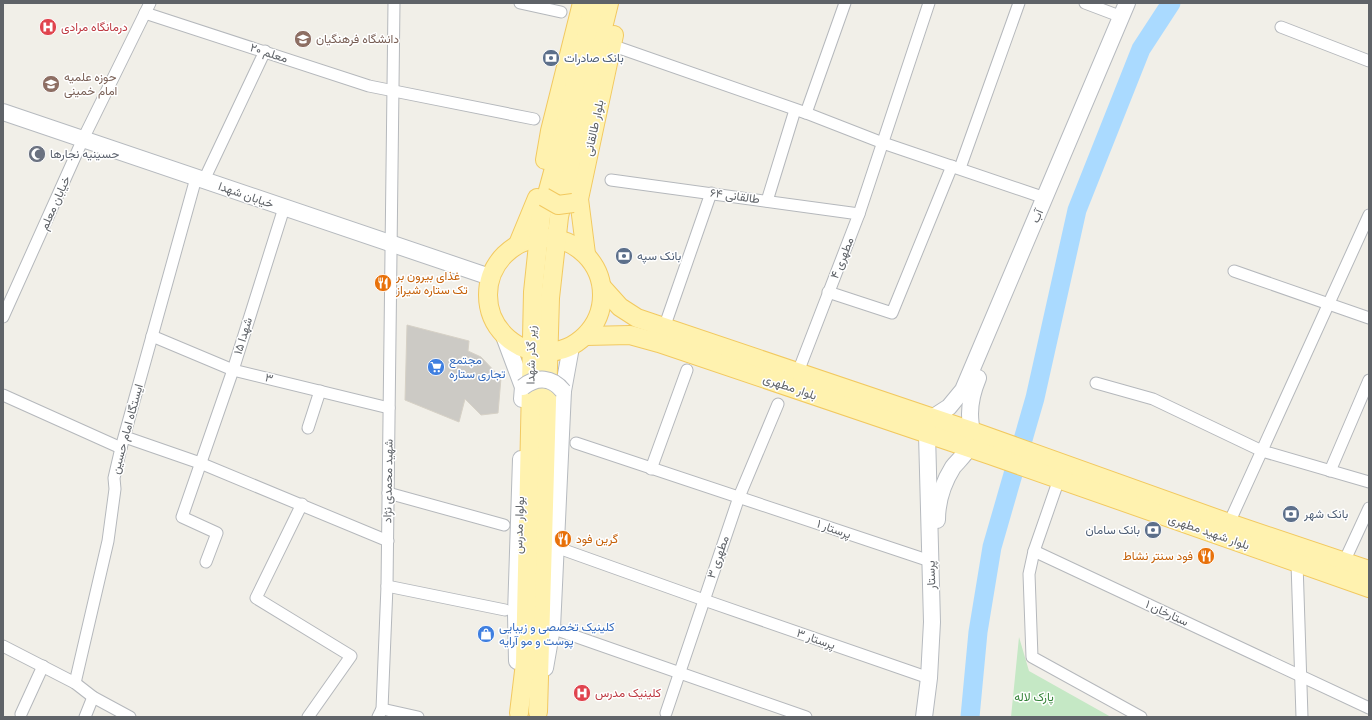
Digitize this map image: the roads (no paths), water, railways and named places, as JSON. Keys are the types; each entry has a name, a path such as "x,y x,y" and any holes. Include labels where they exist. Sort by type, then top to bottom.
{"main road":[{"path":"518,244 543,193 550,131 582,3"},
{"name":"زیر گذر شهدا","path":"519,715 525,663 533,292 536,261 541,216 562,139 594,3"},
{"name":"زیر گذر شهدا","path":"538,715 550,298 559,217 575,142 609,3"},
{"name":"بلوار طالقانی","path":"586,254 576,201 621,3"},
{"path":"543,193 558,205 576,201"},
{"path":"536,238 554,238 571,244 586,254 596,269 602,286 602,305 596,322 586,336 571,347 554,352 536,352 519,347 504,336 495,324 489,309 487,293 490,277 506,252 518,244 536,238"},
{"name":"بلوار مطهری","path":"602,286 620,307 637,318 798,372 929,426"},
{"name":"بلوار مطهری","path":"586,336 630,335 659,343 970,439 1054,472"},
{"name":"بلوار شهید مطهری","path":"1054,472 1229,523 1369,570"},
{"name":"بلوار شهید مطهری","path":"1054,472 1297,563 1369,588"}],"street":[{"name":"شهید محمدی نژاد","path":"380,713 388,541 394,3"},
{"path":"520,3 561,12"},
{"path":"806,113 844,3"},
{"name":"مطهری ۴","path":"798,372 859,214 929,3"},
{"path":"828,292 892,313 956,167 1020,3"},
{"path":"1085,3 1125,10"},
{"name":"آب","path":"970,439 971,394 1137,3"},
{"name":"معلم ۲۰","path":"147,8 265,51 370,86 534,119"},
{"name":"خیابان معلم","path":"3,317 6,305 83,139 147,8"},
{"name":"آب","path":"929,426 964,390 1125,10"},
{"path":"1281,27 1369,61"},
{"path":"611,45 806,113 883,143 1045,198"},
{"name":"ایستگاه امام حسین","path":"75,683 108,541 114,478 152,336 200,179 265,51"},
{"path":"767,201 795,110"},
{"name":"خیابان شهدا","path":"3,112 490,277"},
{"name":"طالقانی ۶۴","path":"611,180 859,214"},
{"path":"664,328 711,193"},
{"name":"شهدا ۱۵","path":"206,562 217,533 182,517 233,370 284,208"},
{"path":"1229,523 1369,215"},
{"path":"1234,271 1369,318"},
{"name":"۳","path":"152,336 233,370 389,408"},
{"name":"بولوار مدرس","path":"504,336 523,387 516,614 519,715"},
{"path":"538,715 552,628 563,391 571,347"},
{"path":"651,469 688,370"},
{"path":"523,387 536,379 544,379 558,385 563,391"},
{"path":"1330,471 1369,380"},
{"path":"1096,383 1153,398 1262,451 1369,482"},
{"path":"308,428 320,391"},
{"path":"3,395 121,448"},
{"name":"مطهری ۳","path":"666,712 739,497 778,404"},
{"name":"پرستار","path":"924,717 929,678 932,622 929,426"},
{"path":"124,437 200,463 302,504 388,541"},
{"name":"پرستار","path":"934,717 940,678 941,645 937,503 952,468 970,439"},
{"name":"پرستار ۱","path":"576,443 930,561"},
{"path":"1054,472 1029,574 1032,657 1138,716"},
{"path":"388,494 504,525"},
{"path":"302,504 256,598 351,656 308,717"},
{"path":"1344,562 1369,508"},
{"name":"پرستار ۳","path":"564,550 929,678"},
{"name":"ستارخان ۱","path":"1034,551 1369,708"},
{"path":"1297,563 1302,717"},
{"path":"387,586 504,610"},
{"path":"560,631 806,717"},
{"path":"3,646 75,683 93,697 130,717"},
{"path":"21,714 43,666"},
{"path":"85,717 93,697"},
{"path":"380,713 418,717"}],"waterway":[{"path":"970,717 978,632 992,547 1035,398 1077,210 1141,49 1171,3"}],"place":[{"name":"درمانگاه مرادی","path":"48,27"},
{"name":"دانشگاه فرهنگیان","path":"303,39"},
{"name":"بانک صادرات","path":"551,58"},
{"name":"حوزه علمیه امام خمینی","path":"51,84"},
{"name":"حسینیه نجارها","path":"37,154"},
{"name":"بانک سپه","path":"624,256"},
{"name":"غذای بیرون بر تک ستاره شیراز","path":"383,283"},
{"name":"مجتمع تجاری ستاره","path":"436,367"},
{"name":"بانک شهر","path":"1291,514"},
{"name":"بانک سامان","path":"1153,530"},
{"name":"گرین فود","path":"563,539"},
{"name":"فود سنتر نشاط","path":"1206,556"},
{"name":"کلینیک تخصصی و زیبایی پوست و مو آرایه","path":"486,634"},
{"name":"کلینیک مدرس","path":"582,693"}],"park label":[{"name":"پارک لاله","path":"1034,697"}]}
